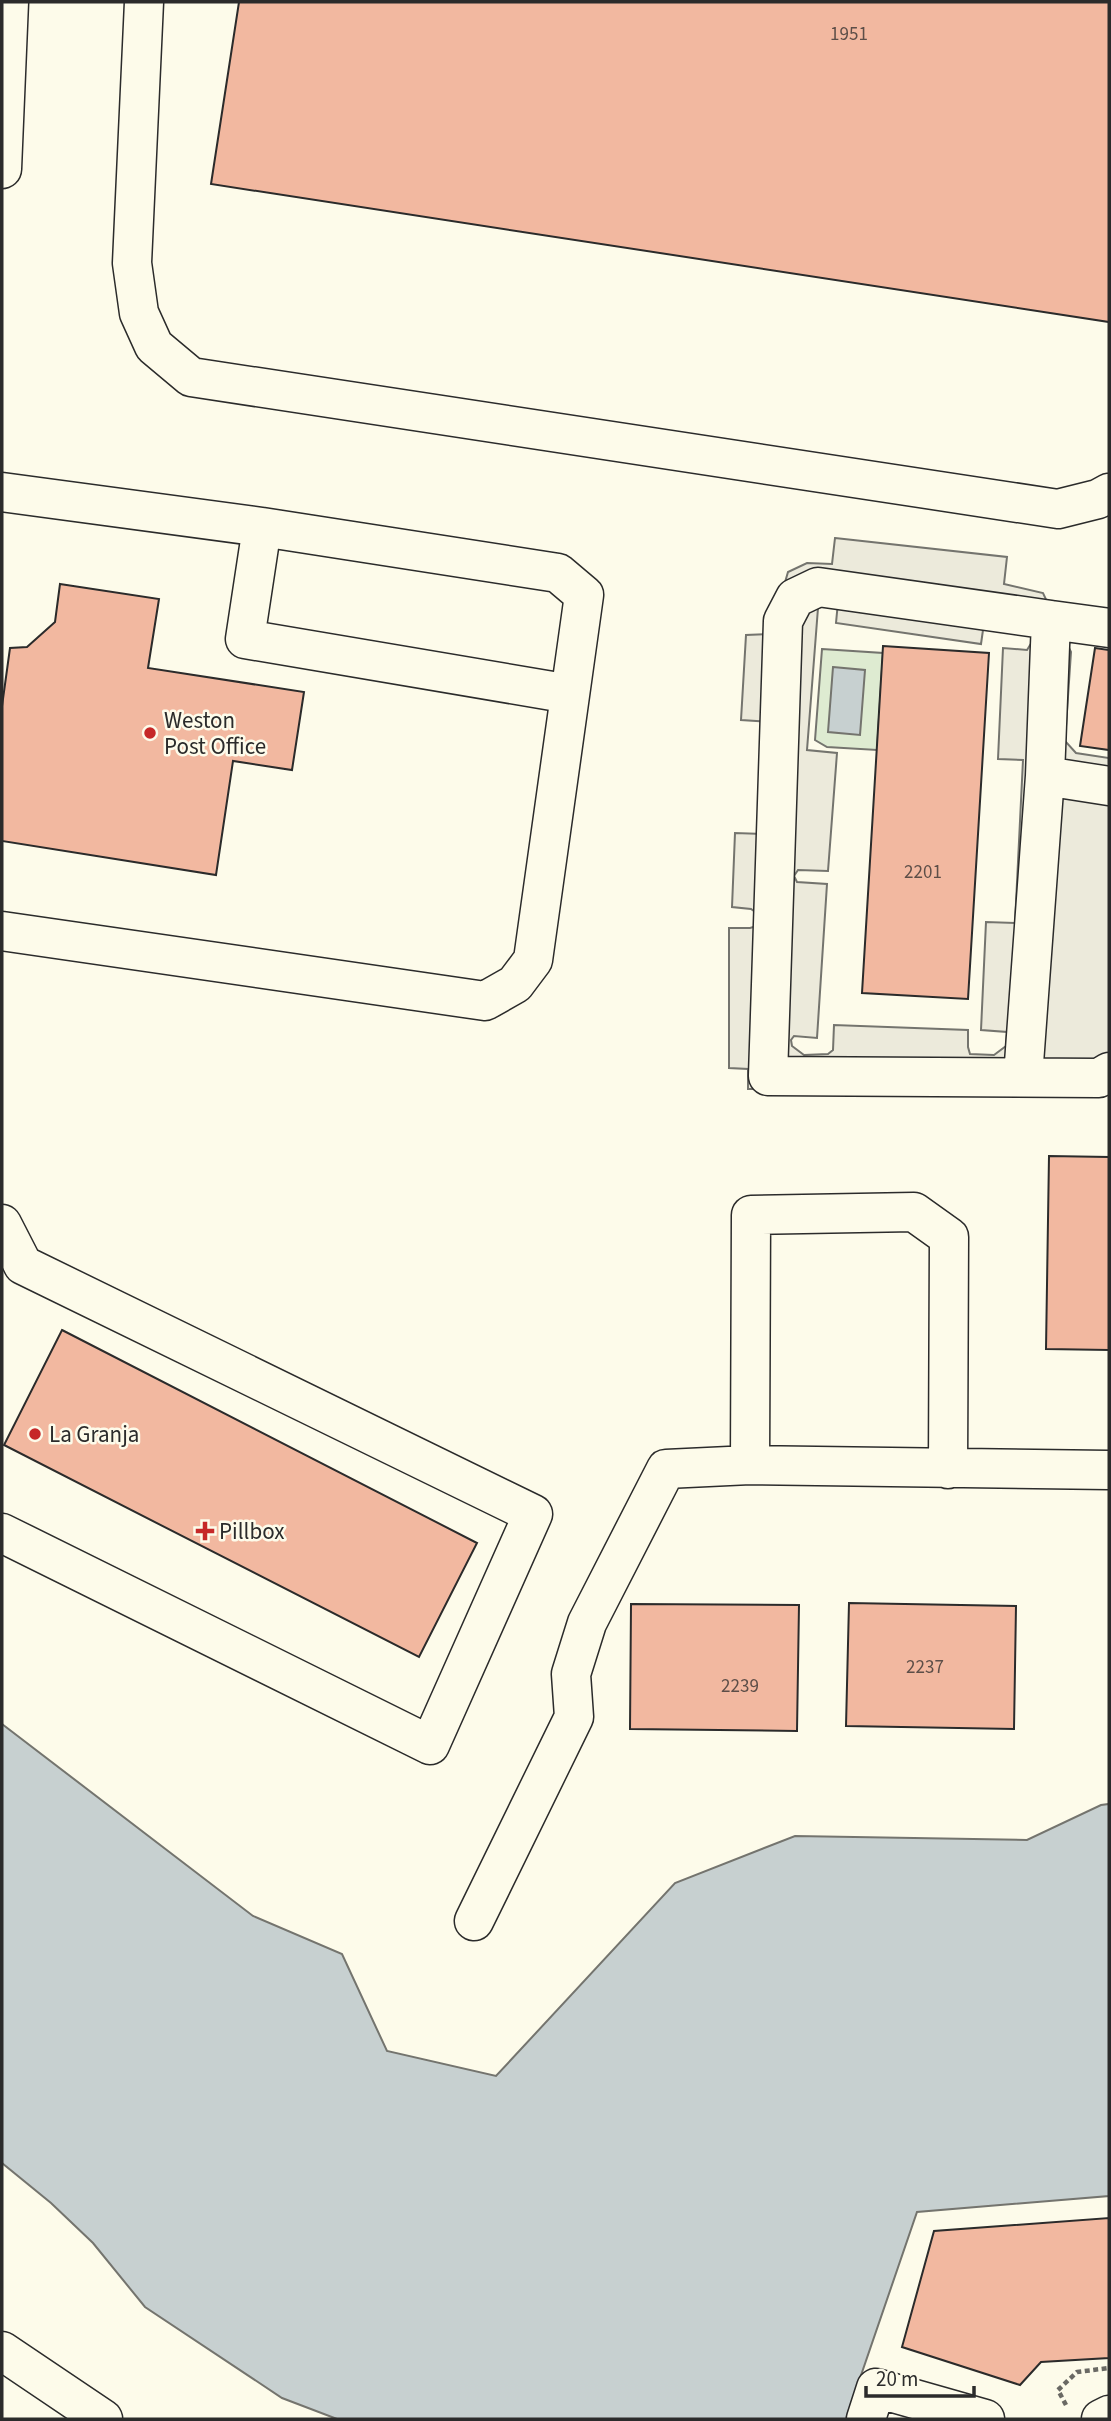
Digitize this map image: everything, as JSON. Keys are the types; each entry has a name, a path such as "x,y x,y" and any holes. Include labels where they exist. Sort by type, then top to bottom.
{"main road":[{"path":"2,169 9,2"},
{"path":"144,2 132,263 139,313 154,346 191,377 1058,509 1098,499 1109,493"},
{"path":"2,492 262,527 558,573 584,595 533,960 515,984 485,1001 2,931"},
{"path":"262,527 245,639 570,694"},
{"path":"1109,628 818,587 795,598 783,621 768,1076 1099,1078 1109,1072"},
{"path":"1023,1077 1045,776 1051,620"},
{"path":"1045,776 1109,786"},
{"path":"750,1465 751,1215 914,1212 950,1237 948,1469"},
{"path":"2,1533 430,1745 533,1514 23,1265 7,1263"},
{"path":"474,1921 574,1717 571,1674 587,1623 666,1469 750,1465 1109,1470"},
{"path":"2,2351 103,2419"},
{"path":"866,2419 876,2388 985,2419"},
{"path":"1084,2414 1109,2416"}],"path":[{"path":"1084,2414 1058,2390 1077,2372 1109,2368"}],"green space":[{"path":"822,649 883,653 877,750 827,747 815,740"}],"shaded area":[{"path":"835,538 1007,557 1004,584 1043,593 1071,652 1065,741 1076,753 1109,758 1109,1088 1099,1091 748,1089 748,1069 729,1068 729,928 757,926 758,914 751,909 732,907 735,833 767,834 772,722 741,720 746,635 770,634 788,572 807,563 832,564","holes":["838,602 836,623 981,644 985,616 1032,628 1032,642 1027,650 1003,648 998,759 1023,760 1015,923 986,922 981,1030 1007,1032 1006,1046 994,1055 970,1054 968,1030 834,1025 833,1050 828,1054 804,1055 792,1046 791,1040 794,1036 817,1038 827,884 797,882 794,876 798,870 828,871 837,753 807,750 818,608"]},
{"path":"833,667 865,670 860,735 828,732"},
{"path":"2,1724 253,1916 342,1954 387,2051 496,2076 675,1883 795,1836 1027,1840 1101,1805 1109,1804 1109,2196 917,2212 846,2419 337,2419 282,2398 145,2307 93,2243 51,2203 2,2163"}],"building":[{"path":"239,2 1109,2 1109,322 211,184"},
{"name":"Weston Post Office","path":"60,584 159,599 148,668 304,692 292,770 233,761 216,875 2,841 2,706 10,648 27,647 55,622"},
{"path":"883,646 989,653 968,999 862,993"},
{"path":"1095,648 1109,650 1109,750 1080,746"},
{"path":"1049,1156 1109,1157 1109,1350 1046,1349"},
{"path":"62,1330 477,1543 419,1657 4,1445"},
{"path":"849,1603 1016,1606 1014,1729 846,1726"},
{"path":"631,1604 799,1605 797,1731 630,1729"},
{"path":"1109,2218 1109,2358 1041,2362 1020,2385 902,2347 934,2231"}],"place":[{"name":"Weston Post Office","path":"150,733"},
{"name":"La Granja","path":"35,1434"},
{"name":"Pillbox","path":"205,1531"}]}
